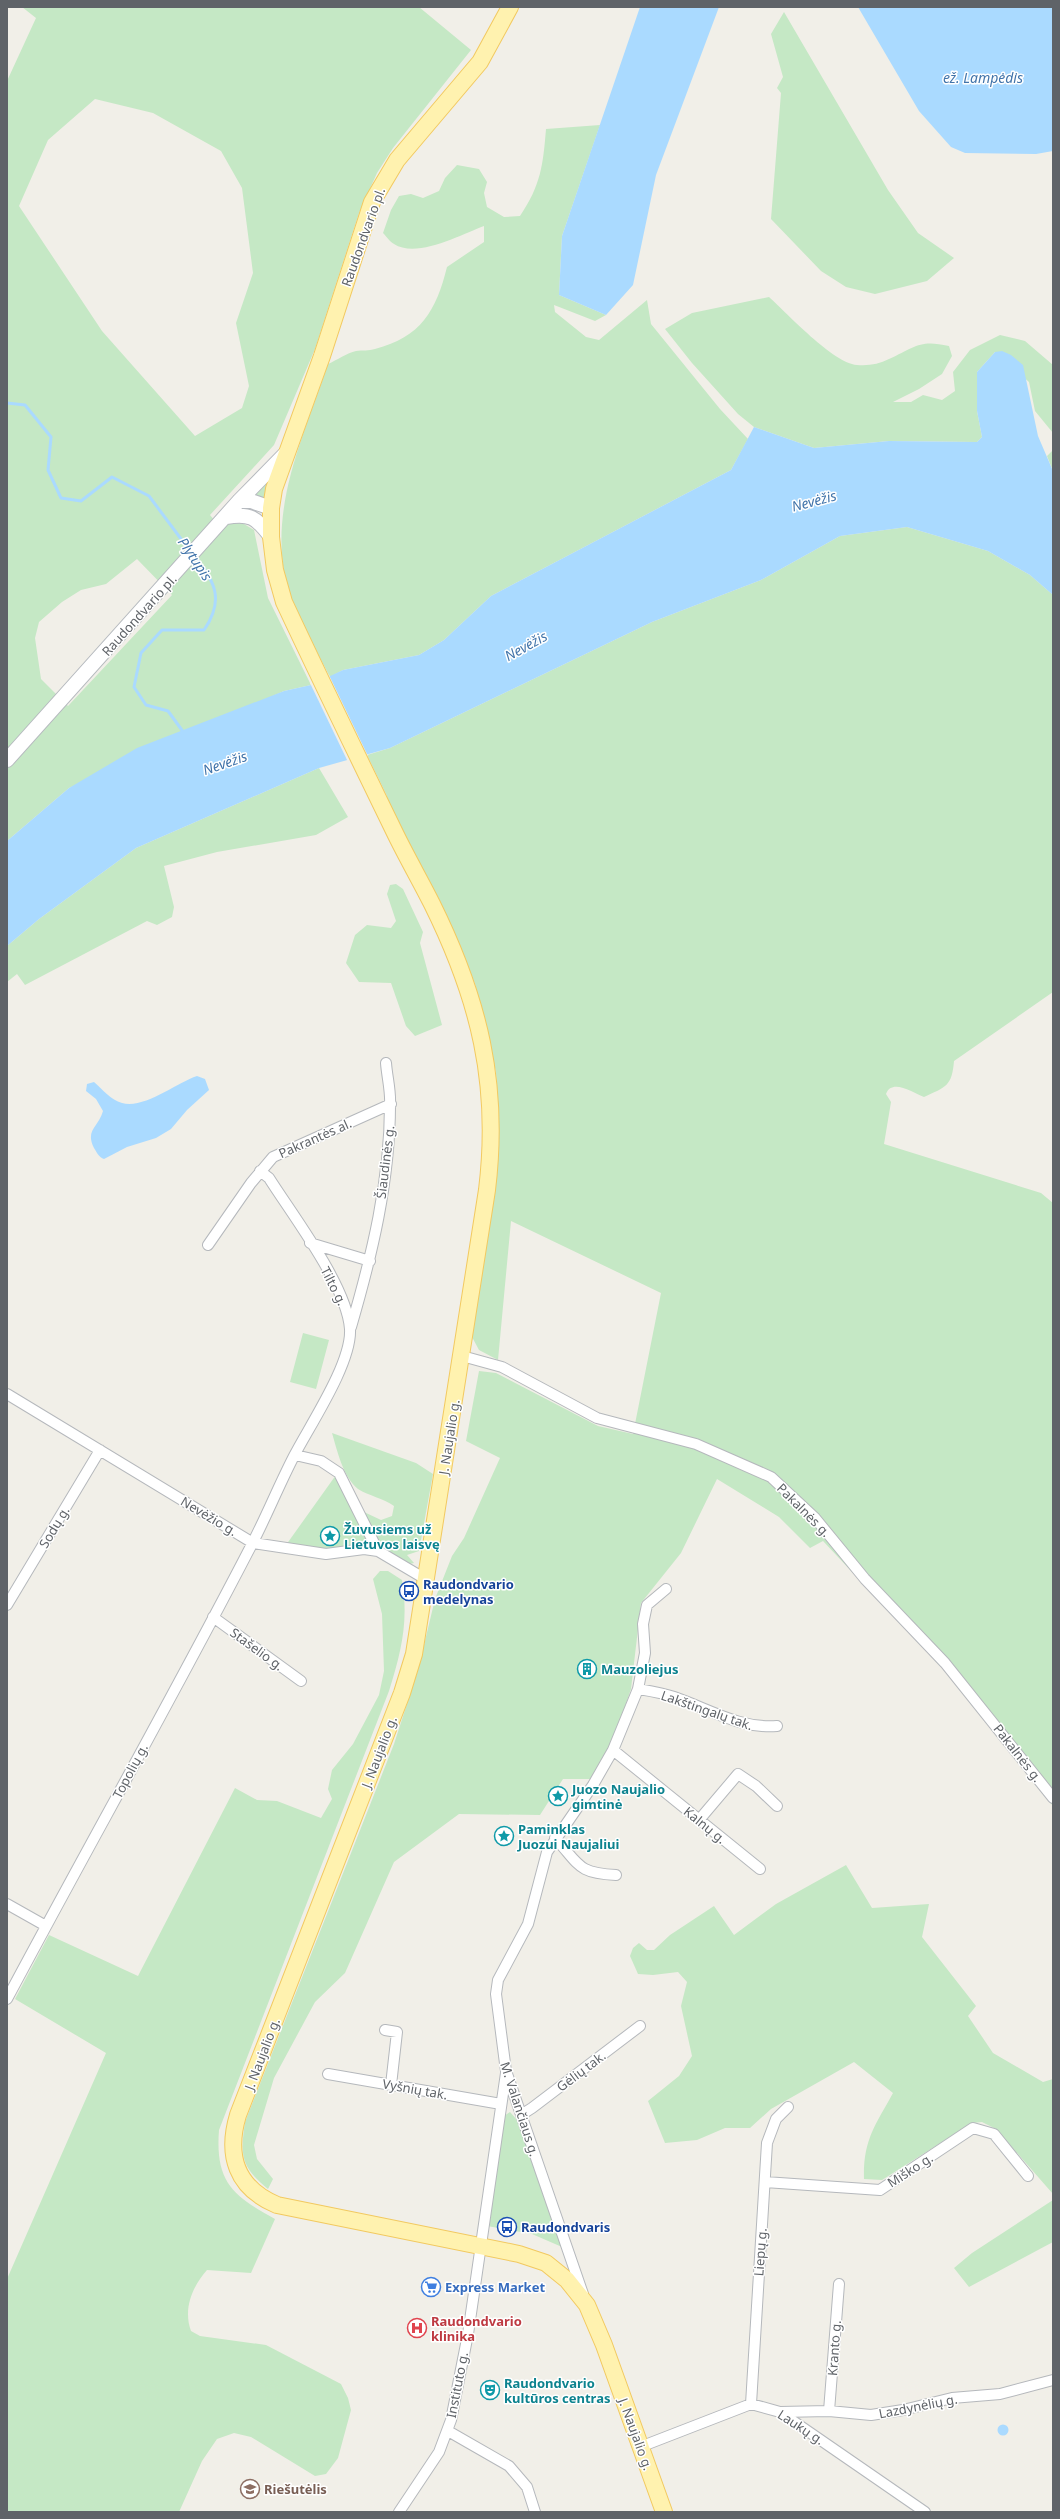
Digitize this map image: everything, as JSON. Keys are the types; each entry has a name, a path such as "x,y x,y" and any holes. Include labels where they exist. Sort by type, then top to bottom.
{"main road":[{"name":"Raudondvario pl.","path":"271,508 278,475 322,356 372,202 397,160 480,62 510,7"},
{"name":"Raudondvario pl.","path":"7,760 239,501 287,452"},
{"path":"239,501 251,500 271,508"},
{"path":"253,517 271,508"},
{"path":"271,508 271,537"},
{"path":"226,517 241,514 253,517 271,537"},
{"name":"J. Naujalio g.","path":"271,537 278,588 379,800 432,904 462,970 478,1017 489,1072 492,1129 491,1161 462,1356 427,1580 409,1672 238,2115 232,2146 241,2176 249,2187 256,2194 277,2205 481,2246 546,2264 567,2280 587,2305 604,2344 664,2512"}],"street":[{"name":"Šiaudinės g.","path":"350,1331 370,1261 388,1160 390,1104 386,1063"},
{"name":"Pakrantės al.","path":"208,1245 260,1171 273,1157 390,1104"},
{"name":"Tilto g.","path":"253,1542 295,1455 320,1410 341,1365 350,1331 348,1315 338,1287 269,1178 260,1171"},
{"path":"310,1243 370,1261"},
{"name":"Pakalnės g.","path":"462,1356 502,1366 597,1418 696,1444 770,1477 815,1518 865,1579 946,1663 1053,1798"},
{"name":"Nevėžio g.","path":"7,1394 253,1542 326,1554 364,1549 378,1551 427,1580"},
{"name":"Sodų g.","path":"7,1605 100,1450"},
{"path":"295,1455 321,1461 340,1473 378,1551"},
{"name":"Topolių g.","path":"7,1999 253,1542"},
{"name":"M. Valančiaus g.","path":"587,2305 506,2071 496,1994 498,1980 528,1924 534,1907 542,1865 556,1838 593,1785 613,1750 638,1689 645,1653 643,1624 647,1605 666,1589"},
{"name":"Stašelio g.","path":"213,1617 301,1681"},
{"name":"Lakštingalų tak.","path":"638,1689 673,1696 742,1724 760,1728 777,1726"},
{"name":"Kalnų g.","path":"613,1750 760,1869"},
{"path":"699,1820 738,1774 756,1786 777,1806"},
{"path":"556,1838 584,1870 592,1874 616,1875"},
{"path":"7,1904 46,1926"},
{"name":"Gėlių tak.","path":"521,2115 640,2026"},
{"path":"386,2030 397,2032 391,2085"},
{"name":"Instituto g.","path":"399,2512 439,2452 448,2431 468,2334 506,2071"},
{"name":"Vyšnių tak.","path":"328,2074 501,2104"},
{"name":"Liepų g.","path":"751,2404 767,2143 776,2119 788,2107"},
{"name":"Miško g.","path":"765,2182 880,2190 973,2128 994,2134 1028,2176"},
{"name":"Kranto g.","path":"829,2411 839,2284"},
{"name":"Lazdynėlių g.","path":"780,2412 829,2411 871,2415 903,2410 952,2398 1000,2394 1053,2380"},
{"path":"640,2447 751,2404"},
{"name":"Laukų g.","path":"751,2404 780,2412 925,2512"},
{"path":"448,2431 509,2466 526,2487 535,2512"}],"green space":[{"path":"22,7 419,7 471,50 393,148 377,173 359,213 315,349 274,445 210,515 222,530 226,523 239,521 254,530 268,598 311,685 284,691 69,788 7,841 7,81 36,18","holes":["95,99 153,113 221,151 242,188 253,273 236,323 249,386 242,408 195,436 102,331 19,206 48,140","137,559 172,595 68,706 41,679 35,638 39,622 62,602 81,590 106,584"]},
{"path":"784,12 888,190 918,233 954,258 927,281 875,294 846,287 821,271 771,219 781,93 777,88 783,77 771,34"},
{"path":"600,125 562,236 559,295 606,315 595,321 554,305 555,312 586,337 599,340 647,300 651,324 720,409 748,439 731,470 491,596 444,640 419,655 343,670 330,677 291,599 282,560 282,531 285,503 291,475 299,447 328,364 353,352 373,350 391,344 415,329 432,309 443,283 447,267 484,242 484,226 439,244 415,249 404,248 390,241 383,233 391,210 399,196 411,194 423,198 439,191 445,178 457,165 479,169 487,182 484,193 487,207 504,217 520,216 537,184 540,174 546,129"},
{"path":"769,297 811,337 836,356 857,365 870,365 881,362 918,345 931,343 949,346 952,356 942,374 919,389 893,402 911,402 923,395 942,400 955,391 953,372 970,350 1000,335 1025,341 1053,365 1053,433 1035,411 1029,382 995,352 977,372 977,411 982,437 977,442 889,441 814,448 754,427 738,414 692,363 665,329 692,313"},
{"path":"1053,450 1053,471 1047,456"},
{"path":"270,476 264,500 253,494"},
{"path":"907,527 988,551 1030,575 1053,595 1053,992 954,1061 952,1076 946,1085 938,1091 924,1097 903,1088 893,1087 889,1089 886,1094 891,1102 884,1144 1041,1193 1053,1203 1053,1806 957,1684 823,1541 810,1548 779,1517 717,1479 681,1553 641,1603 631,1689 613,1742 590,1779 563,1779 540,1815 459,1814 394,1862 345,1973 315,2002 274,2078 254,2145 257,2159 273,2179 268,2189 252,2174 244,2160 243,2134 245,2122 394,1744 418,1670 435,1599 452,1556 464,1538 500,1458 466,1441 479,1371 496,1373 598,1426 633,1434 661,1293 511,1221 498,1360 479,1350 471,1335 498,1115 496,1072 475,984 461,948 384,798 387,796 367,755 390,748 652,622 761,580 840,536"},
{"path":"319,768 348,817 316,835 217,852 164,866 174,907 172,917 157,925 147,921 25,985 17,974 7,982 7,946 39,919 136,848"},
{"path":"396,884 403,889 423,932 420,943 442,1025 415,1036 406,1026 391,983 359,982 346,963 355,935 367,925 391,928 396,921 387,894 390,885"},
{"path":"303,1333 329,1340 316,1389 290,1382"},
{"path":"332,1433 416,1463 433,1474 419,1551 407,1555 414,1563 409,1564 400,1559 386,1548 377,1537 364,1512 381,1520 392,1516 394,1506 358,1489 353,1484 348,1478 341,1463"},
{"path":"336,1475 370,1541 334,1549 286,1545"},
{"path":"380,1571 388,1571 402,1580 404,1595 405,1610 403,1637 389,1691 219,2130 220,2163 224,2175 230,2185 248,2203 275,2219 251,2273 207,2270 193,2291 190,2299 188,2315 191,2331 200,2336 266,2345 341,2384 348,2398 351,2410 338,2458 326,2474 315,2476 251,2437 234,2433 217,2439 202,2461 179,2512 7,2512 7,2279 106,2053 15,1999 49,1935 138,1976 235,1788 257,1800 277,1801 321,1818 332,1799 328,1789 332,1770 353,1744 379,1695 384,1671 382,1614 373,1579"},
{"path":"846,1865 872,1908 929,1904 922,1937 976,2006 968,2016 993,2053 1043,2082 1053,2079 1053,2194 996,2129 982,2122 972,2123 882,2180 864,2179 864,2165 871,2134 893,2093 854,2062 771,2109 750,2128 725,2128 697,2140 665,2143 648,2101 679,2076 692,2056 681,2006 687,1982 678,1972 653,1975 638,1974 630,1956 633,1948 639,1943 647,1950 654,1950 670,1935 714,1906 734,1935 776,1904"},
{"path":"510,2112 519,2122 562,2247 532,2234 487,2226 504,2116"},
{"path":"1053,2200 1053,2242 969,2287 954,2268 972,2253"}],"water":[{"path":"640,7 719,7 656,175 633,285 606,315 559,295 562,236"},
{"name":"ež. Lampėdis","path":"858,7 1053,7 1053,151 1036,154 965,153 951,147 919,111"},
{"name":"Nevėžis","path":"1002,351 1011,355 1023,365 1038,436 1053,471 1053,595 1030,575 988,551 907,527 840,536 761,580 652,622 390,748 319,768 136,848 39,919 7,946 7,841 69,788 137,748 284,691 311,685 343,670 419,655 444,640 491,596 731,470 754,427 814,448 889,441 977,442 982,437 977,411 977,372 995,352"},
{"path":"197,1076 205,1079 209,1090 187,1110 171,1129 156,1138 127,1147 104,1159 98,1155 91,1137 93,1129 103,1111 96,1099 86,1091 87,1084 94,1082 118,1102 131,1104 150,1099"},
{"path":"1003,2424 1007,2426 1009,2430 1007,2434 1003,2436 999,2434 997,2430 999,2426"}],"pier":[{"path":"329,675 368,756 348,762 310,683"}],"waterway":[{"name":"Plytupis","path":"7,403 25,405 51,437 48,470 61,498 81,501 112,477 149,496 190,551"},
{"name":"Plytupis","path":"184,733 168,711 146,705 134,687 141,653 162,630 204,630 210,620 214,610 215,592 208,575 195,557"}],"place":[{"name":"Žuvusiems už Lietuvos laisvę","path":"330,1536"},
{"name":"Raudondvario medelynas","path":"409,1591"},
{"name":"Mauzoliejus","path":"587,1669"},
{"name":"Juozo Naujalio gimtinė","path":"558,1796"},
{"name":"Paminklas Juozui Naujaliui","path":"504,1836"},
{"name":"Raudondvaris","path":"507,2227"},
{"name":"Express Market","path":"431,2287"},
{"name":"Raudondvario klinika","path":"417,2328"},
{"name":"Raudondvario kultūros centras","path":"490,2390"},
{"name":"Riešutėlis","path":"250,2489"}]}
